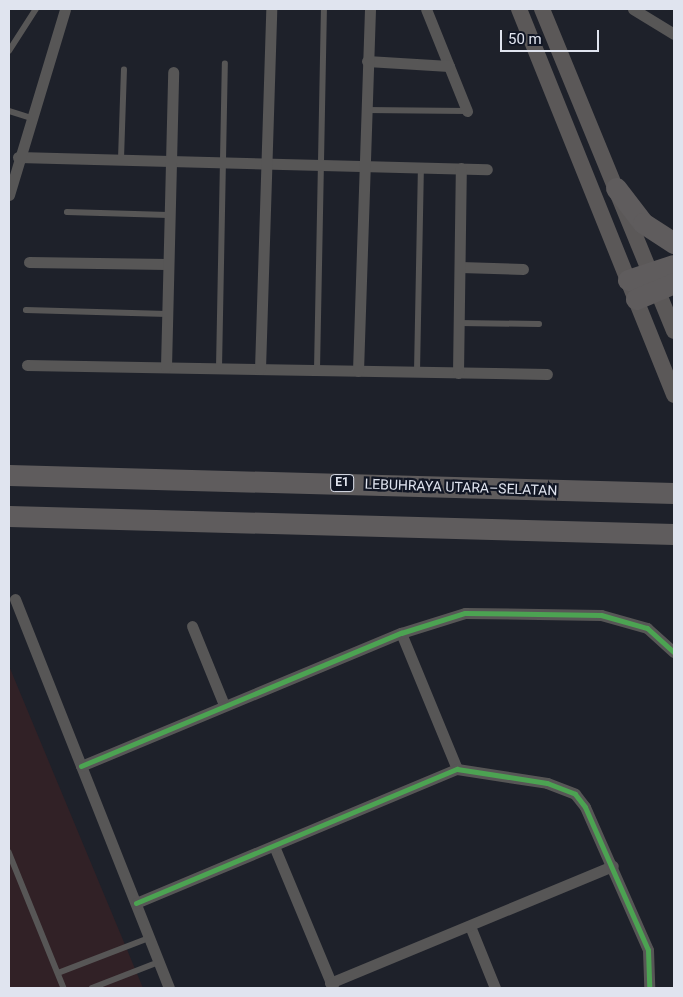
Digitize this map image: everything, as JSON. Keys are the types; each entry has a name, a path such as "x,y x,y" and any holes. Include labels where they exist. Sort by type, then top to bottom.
{"highway":[{"path":"616,188 643,224 674,243"},
{"path":"632,290 660,282 674,265"},
{"name":"LEBUHRAYA UTARA–SELATAN","path":"9,475 674,493"},
{"path":"9,516 674,534"}],"main road":[{"path":"519,9 674,396"},
{"path":"542,9 616,188 660,282 674,331"}],"street":[{"path":"9,195 29,117 64,9"},
{"path":"260,369 269,163 271,9"},
{"path":"358,370 370,9"},
{"path":"426,9 467,111"},
{"path":"633,9 674,34"},
{"path":"367,61 449,66"},
{"path":"166,367 169,161 173,72"},
{"path":"18,157 487,169"},
{"path":"458,373 461,168"},
{"path":"29,262 168,264"},
{"path":"460,267 523,269"},
{"path":"27,364 547,374"},
{"path":"14,600 169,988"},
{"path":"81,766 401,633 465,613 601,615 647,628 674,652"},
{"path":"192,626 224,705"},
{"path":"401,633 457,769"},
{"path":"136,903 457,769 547,783 575,794 613,866 648,950 649,988"},
{"path":"274,846 332,986 613,866"},
{"path":"470,926 495,988"}],"lane":[{"path":"9,51 36,9"},
{"path":"317,370 324,9"},
{"path":"219,368 225,64"},
{"path":"121,159 124,70"},
{"path":"366,110 467,111"},
{"path":"9,111 29,117"},
{"path":"417,372 421,167"},
{"path":"67,212 168,215"},
{"path":"26,310 167,314"},
{"path":"459,323 539,324"},
{"path":"9,852 64,988"},
{"path":"58,973 149,937"},
{"path":"92,988 159,962"}],"shaded area":[{"path":"9,666 143,988 9,988"}],"cycle path":[{"path":"81,766 401,633 465,613 601,615 647,628 674,652"},
{"path":"136,903 457,769 547,783 575,794 585,807 648,950 649,988"}]}
